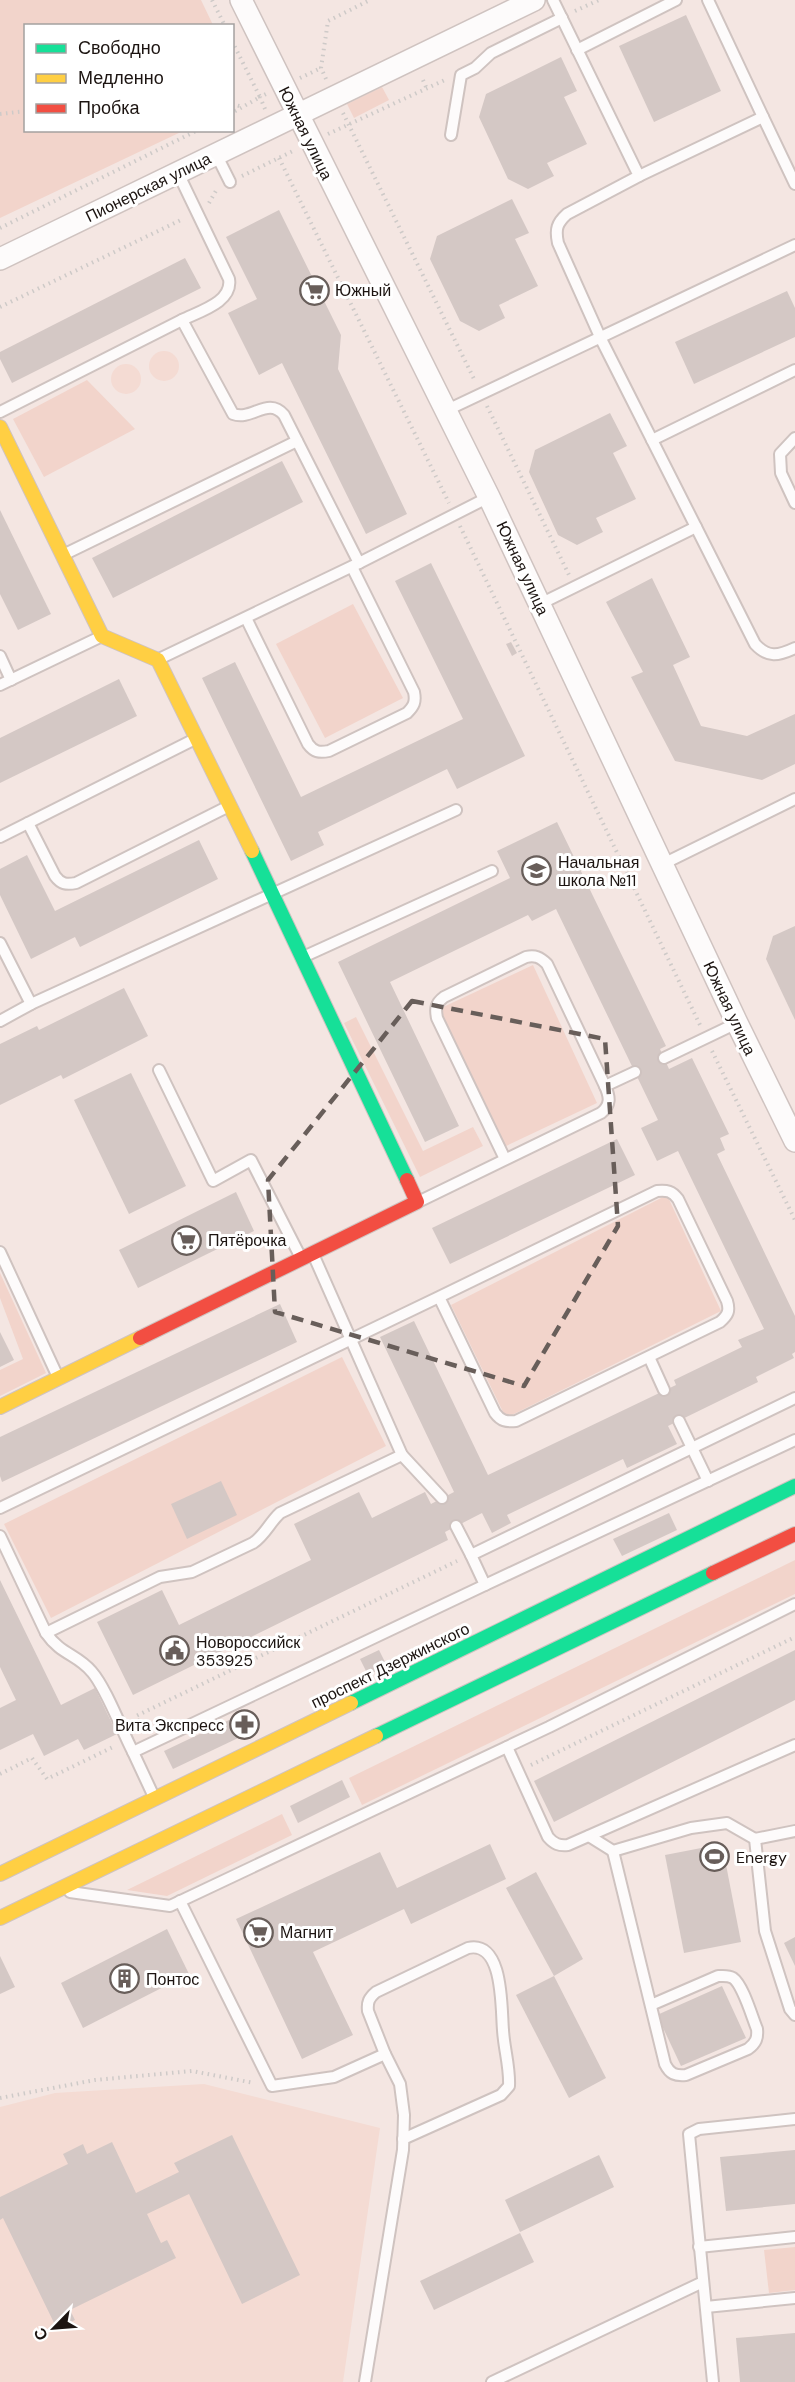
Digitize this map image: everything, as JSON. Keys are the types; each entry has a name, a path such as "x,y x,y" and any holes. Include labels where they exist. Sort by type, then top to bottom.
{"street":[{"name":"Южная улица","path":"241,0 489,497 795,1141"},
{"name":"Пионерская улица","path":"0,259 534,0"},
{"path":"0,428 102,636 158,660 273,894 417,1202 0,1407"},
{"name":"проспект Дзержинского","path":"0,1874 795,1486"},
{"path":"0,1918 795,1534"}],"lane":[{"path":"553,0 639,176"},
{"path":"577,50 676,0"},
{"path":"708,0 795,184"},
{"path":"451,135 462,75 476,68 491,53 562,18"},
{"path":"763,117 639,176 567,214 559,221 555,232 602,339 755,644 762,652 772,656 795,648"},
{"path":"216,154 230,182"},
{"path":"0,412 182,320 228,294 229,279 178,173"},
{"path":"445,411 602,339 795,245"},
{"path":"182,320 232,414 240,417 271,406 279,408 297,441 414,692 413,708 329,751 321,753 313,750 246,618"},
{"path":"652,440 795,370"},
{"path":"795,438 780,454 781,473 795,503"},
{"path":"62,555 297,441"},
{"path":"158,660 355,565 489,497"},
{"path":"540,604 696,527"},
{"path":"0,685 102,636"},
{"path":"0,656 11,680"},
{"path":"0,837 197,738"},
{"path":"663,864 795,799"},
{"path":"28,823 55,876 60,882 68,885 230,806"},
{"path":"0,1021 31,1004 456,810"},
{"path":"303,957 492,871"},
{"path":"0,943 31,1004"},
{"path":"417,1202 601,1113 607,1108 610,1100 605,1086 547,964 541,958 534,956 526,957 444,997 438,1002 435,1010 505,1159"},
{"path":"664,1058 737,1023"},
{"path":"159,1070 213,1181 250,1160 308,1256 352,1339 402,1455 442,1498"},
{"path":"605,1086 635,1072"},
{"path":"0,1508 657,1191 673,1192 678,1199 728,1301 729,1309 726,1317 720,1322 516,1421 508,1422 500,1419 495,1413 439,1297"},
{"path":"0,1252 58,1378"},
{"path":"649,1357 664,1390"},
{"path":"471,1555 795,1398"},
{"path":"679,1421 708,1481"},
{"path":"133,1752 795,1440"},
{"path":"46,1632 160,1576 192,1572 253,1543 261,1537 271,1520 280,1513 402,1455"},
{"path":"456,1526 485,1586"},
{"path":"0,1536 54,1645 83,1662 94,1674 154,1798"},
{"path":"56,1891 170,1906 507,1747 795,1604"},
{"path":"507,1747 548,1837 553,1843 561,1846 589,1836 795,1745"},
{"path":"614,1851 691,1828 727,1823 755,1839 795,1831"},
{"path":"589,1836 614,1851 665,2064 669,2072 677,2076 686,2075 748,2049 755,2044 758,2036 757,2028 734,1978 718,1976 651,2005"},
{"path":"755,1839 765,1932 790,2009 795,2015"},
{"path":"180,1901 272,2086 334,2077 385,2054"},
{"path":"364,2382 404,2139 400,2084 385,2054 367,2004 376,1992 468,1948 476,1946 483,1948 497,1969 502,1998 509,2086 501,2095 404,2139"},
{"path":"713,2382 689,2134 699,2129 795,2119"},
{"path":"699,2247 795,2237"},
{"path":"492,2382 703,2282"},
{"path":"706,2307 795,2298"}],"path":[{"path":"212,0 224,24"},
{"path":"321,68 328,21 370,0"},
{"path":"562,18 599,0"},
{"path":"234,45 260,97 234,112"},
{"path":"0,307 207,208 218,187 426,87 462,75"},
{"path":"423,80 426,87"},
{"path":"234,105 244,108"},
{"path":"0,114 24,111"},
{"path":"349,124 575,586"},
{"path":"0,228 194,132"},
{"path":"279,158 795,1220"},
{"path":"0,1774 32,1758 47,1779 142,1733 136,1716 471,1555"},
{"path":"518,1772 795,1637"},
{"path":"0,2098 95,2079 192,2071 272,2086"}],"highlighted area":[{"path":"412,1001 605,1039 618,1226 524,1386 275,1312 268,1180"}],"shaded area":[{"path":"0,0 201,0 213,24 24,24 24,132 181,132 0,218"},
{"path":"382,87 389,100 354,118 347,104"},
{"path":"164,351 175,355 179,366 175,377 164,381 153,377 149,366 153,355"},
{"path":"126,364 137,368 141,379 137,390 126,394 115,390 111,379 115,368"},
{"path":"87,380 135,429 44,477 13,419"},
{"path":"353,604 403,698 325,738 276,644"},
{"path":"533,965 597,1103 504,1147 439,1009"},
{"path":"356,1017 423,1151 473,1127 483,1146 420,1177 344,1023"},
{"path":"667,1195 721,1311 506,1418 451,1305"},
{"path":"0,1273 46,1373 0,1396 0,1370 23,1359 0,1298"},
{"path":"342,1357 386,1446 51,1618 4,1524"},
{"path":"795,1560 795,1594 362,1805 349,1778"},
{"path":"282,1814 292,1835 167,1896 127,1890"},
{"path":"204,2084 380,2128 343,2382 0,2382 0,2107 55,2093"},
{"path":"795,2247 795,2290 769,2293 764,2250"}],"building":[{"path":"686,15 721,91 654,122 619,46"},
{"path":"561,57 577,91 564,97 587,144 547,163 554,176 528,189 508,179 479,117 486,94"},
{"path":"512,199 529,233 515,239 538,286 499,305 505,318 479,331 460,321 430,259 437,236"},
{"path":"279,210 341,335 338,369 407,514 366,534 282,363 259,375 228,313 257,299 226,237"},
{"path":"185,258 201,288 12,383 0,359 0,352"},
{"path":"787,291 795,308 795,337 694,384 675,342"},
{"path":"610,413 627,446 613,453 636,499 596,518 603,532 577,545 558,535 529,472 535,450"},
{"path":"282,461 303,502 113,598 92,558"},
{"path":"0,510 51,614 18,630 0,594"},
{"path":"431,563 525,756 457,789 447,769 318,832 324,845 291,861 202,678 235,662 301,797 463,719 395,581"},
{"path":"652,578 690,657 673,665 701,726 747,736 795,714 795,764 762,780 675,761 631,677 643,672 606,602"},
{"path":"511,642 517,653 512,656 506,644"},
{"path":"119,679 137,716 0,783 0,738"},
{"path":"557,822 666,1046 660,1049 669,1069 692,1058 729,1134 720,1138 725,1150 717,1154 795,1316 795,1352 792,1354 794,1358 756,1377 758,1382 668,1426 677,1444 627,1468 623,1459 507,1515 511,1523 492,1533 482,1513 445,1532 448,1540 133,1695 97,1622 162,1590 179,1625 311,1560 294,1524 359,1492 372,1518 425,1492 431,1504 454,1492 380,1337 414,1321 488,1475 676,1385 674,1380 742,1347 738,1340 764,1329 678,1151 657,1161 641,1128 658,1120 556,909 532,921 528,915 390,982 459,1126 425,1142 338,962 510,878 497,851"},
{"path":"199,840 218,879 80,947 75,937 31,959 0,895 0,869 27,855 55,911"},
{"path":"795,926 795,1020 766,959 773,936"},
{"path":"124,988 148,1036 63,1079 61,1075 0,1105 0,1044 37,1026 39,1030"},
{"path":"131,1073 186,1186 129,1214 74,1100"},
{"path":"617,1139 635,1175 450,1264 432,1228"},
{"name":"Пятёрочка","path":"236,1192 254,1231 138,1288 119,1250"},
{"path":"280,1304 297,1342 2,1482 0,1437"},
{"path":"0,1332 14,1360 0,1367"},
{"path":"221,1481 237,1515 187,1539 171,1504"},
{"path":"669,1513 677,1530 622,1556 613,1539"},
{"path":"0,1580 61,1705 95,1688 117,1734 84,1750 78,1739 44,1756 33,1734 0,1750 0,1708 16,1700 0,1667"},
{"path":"379,1650 387,1666 368,1675 360,1659"},
{"path":"795,1650 795,1700 554,1822 534,1781"},
{"path":"248,1711 257,1729 173,1769 164,1751"},
{"path":"342,1780 350,1797 298,1823 290,1806"},
{"path":"490,1844 506,1879 411,1924 404,1909 313,1952 353,2035 302,2059 236,1919 380,1852 397,1888"},
{"path":"722,1844 741,1942 684,1953 665,1855"},
{"path":"536,1872 583,1959 554,1976 506,1888"},
{"name":"Понтос","path":"167,1929 189,1974 83,2028 61,1983"},
{"path":"795,1937 795,1966 784,1943"},
{"path":"0,1956 15,1987 0,1994"},
{"path":"554,1976 606,2078 569,2098 516,1995"},
{"path":"722,1986 746,2038 681,2066 657,2015"},
{"path":"232,2135 300,2275 242,2304 189,2194 147,2214 161,2243 167,2240 176,2258 70,2310 75,2320 57,2329 3,2218 0,2220 0,2197 68,2164 63,2154 83,2144 87,2154 112,2142 136,2193 179,2172 174,2163"},
{"path":"795,2150 795,2204 726,2211 720,2157"},
{"path":"599,2155 614,2187 520,2232 505,2200"},
{"path":"520,2233 534,2262 434,2310 420,2281"},
{"path":"795,2333 795,2382 740,2382 736,2338"}],"traffic: fast":[{"path":"252,851 407,1180"},
{"path":"351,1703 795,1486"},
{"path":"376,1736 713,1573"}],"traffic: slow":[{"path":"0,427 102,636 158,660 252,851"},
{"path":"0,1407 140,1338"},
{"path":"0,1874 351,1703"},
{"path":"0,1918 376,1736"}],"traffic: jam":[{"path":"140,1338 417,1202 407,1180"},
{"path":"713,1573 795,1534"}],"place":[{"name":"Южный","path":"314,290"},
{"name":"Начальная школа №11","path":"537,871"},
{"name":"Пятёрочка","path":"187,1240"},
{"name":"Новороссийск 353925","path":"175,1651"},
{"name":"Вита Экспресс","path":"245,1725"},
{"name":"Energy","path":"715,1857"},
{"name":"Магнит","path":"259,1932"},
{"name":"Понтос","path":"125,1979"}]}
